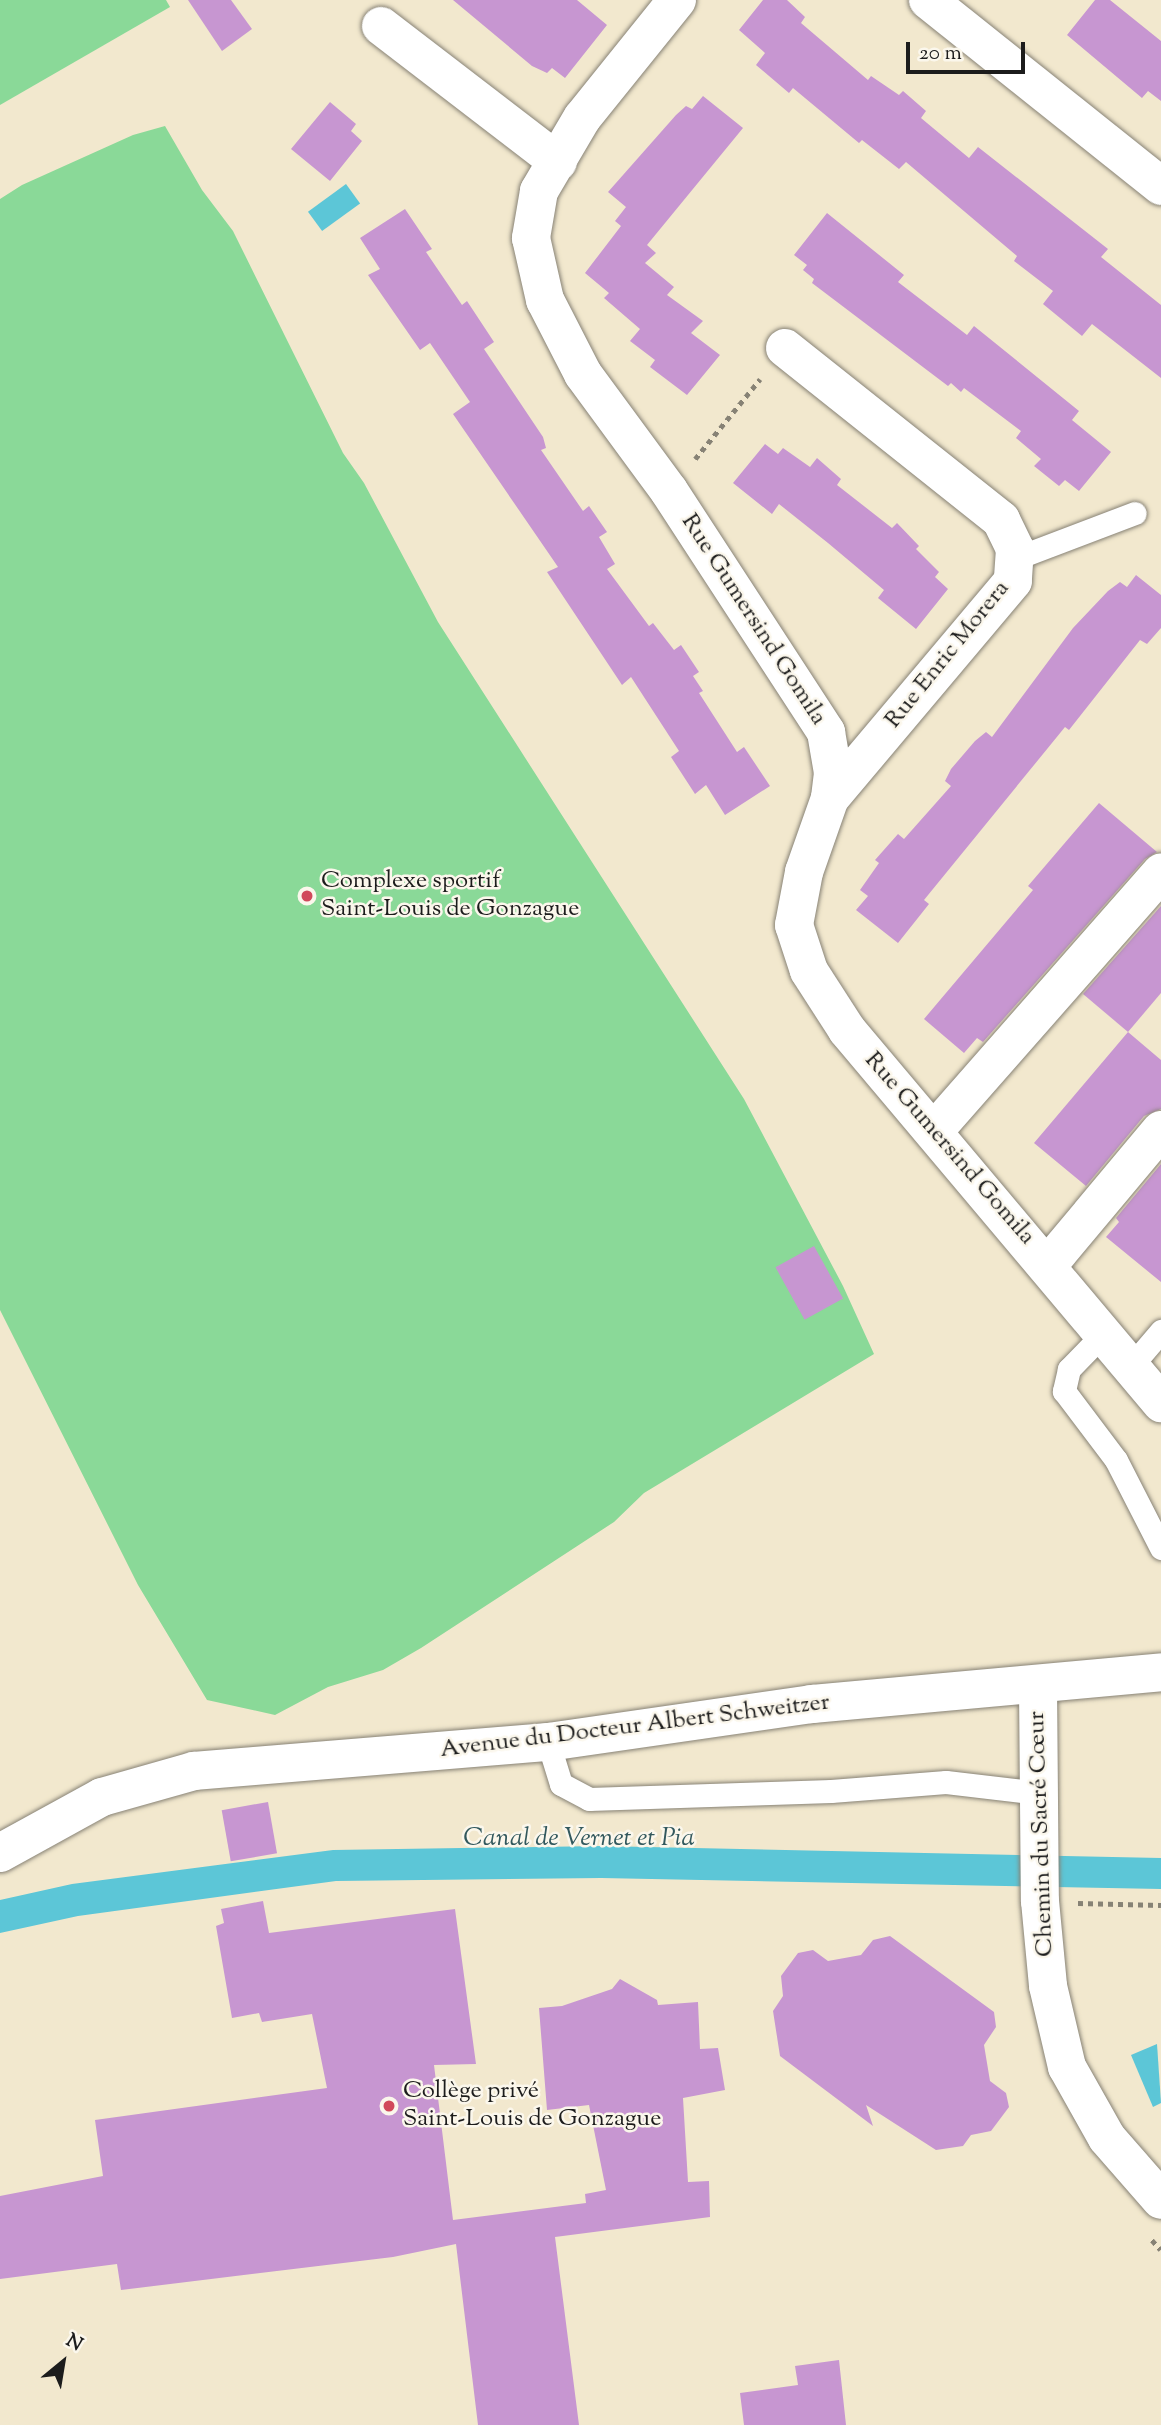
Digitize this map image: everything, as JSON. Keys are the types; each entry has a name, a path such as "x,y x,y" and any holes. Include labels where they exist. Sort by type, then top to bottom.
{"street":[{"name":"Rue Gumersind Gomila","path":"677,0 582,118 539,191 531,238 545,300 583,374 668,491 826,732 834,773 830,798 804,872 794,925 809,971 847,1030 1105,1332 1161,1403"},
{"path":"928,0 1161,186"},
{"path":"381,26 558,162"},
{"name":"Rue Enric Morera","path":"785,348 1001,520 1014,549 1013,581 830,798"},
{"path":"934,1131 1161,873"},
{"path":"1048,1265 1161,1130"},
{"name":"Avenue du Docteur Albert Schweitzer","path":"0,1853 102,1797 194,1771 548,1742 812,1704 1038,1686 1161,1672"},
{"name":"Chemin du Sacré Cœur","path":"1038,1686 1040,1901 1048,1986 1067,2067 1107,2138 1161,2200"}],"lane":[{"path":"1014,559 1135,513"},
{"path":"1132,1365 1161,1331"},
{"path":"1105,1332 1069,1370 1065,1391 1116,1460 1161,1548"},
{"path":"548,1742 561,1784 589,1799 831,1791 946,1782 1039,1793"}],"path":[{"path":"668,491 785,348"},
{"path":"1040,1901 1161,1905"}],"green space":[{"path":"0,0 166,0 170,7 0,105"},
{"name":"Complexe sportif Saint-Louis de Gonzague","path":"165,126 202,190 233,231 343,453 364,483 438,622 744,1099 843,1286 874,1354 644,1493 614,1522 421,1648 383,1670 328,1687 275,1715 207,1700 138,1585 0,1310 0,199 22,185 133,135"}],"water":[{"path":"346,184 360,203 322,231 308,212"},
{"name":"Canal de Vernet et Pia","path":"601,1846 1161,1858 1161,1889 601,1878 336,1881 78,1916 0,1933 0,1900 72,1884 333,1850"},
{"path":"1157,2044 1161,2103 1153,2107 1131,2055"}],"building":[{"path":"188,0 231,0 252,29 222,51"},
{"path":"453,0 577,0 607,25 565,78 552,68 547,73 532,66"},
{"path":"763,0 787,0 805,17 801,23 868,80 871,76 899,95 903,91 926,111 921,118 969,158 978,147 1108,249 1101,257 1161,305 1161,378 1092,324 1082,336 1043,304 1053,291 1014,261 1017,256 906,162 899,169 862,140 859,143 793,88 789,93 756,65 765,53 739,30"},
{"path":"1095,0 1110,0 1161,41 1161,101 1148,91 1142,98 1067,35"},
{"path":"703,96 743,128 647,245 656,253 645,263 674,287 667,295 703,321 691,333 720,355 687,395 650,367 655,360 630,341 640,329 604,298 609,293 585,273 621,226 615,221 626,207 608,192 676,115 686,106 692,109"},
{"path":"330,102 356,124 351,131 362,141 330,181 291,149"},
{"path":"405,209 432,249 426,252 462,305 467,301 494,342 484,349 543,437 546,448 541,450 583,511 589,506 607,532 599,537 615,564 607,569 649,626 653,623 674,650 681,645 699,672 693,676 703,691 699,693 737,752 744,747 770,786 725,815 706,785 695,794 671,757 679,751 631,677 622,685 547,572 558,567 453,414 470,402 430,343 420,350 368,275 380,269 360,238"},
{"path":"827,213 904,275 898,282 967,335 974,326 1079,411 1072,420 1111,452 1079,491 1065,480 1059,486 1034,466 1041,459 1016,438 1021,431 964,388 961,392 951,383 948,386 812,283 814,279 803,270 807,265 794,255"},
{"path":"765,444 778,454 783,448 810,467 817,458 841,479 837,485 892,528 897,523 919,546 916,549 939,572 935,577 948,589 916,629 878,598 884,590 828,543 779,504 772,514 733,483"},
{"path":"1136,575 1161,595 1161,628 1147,644 1140,640 1069,730 1065,727 924,900 929,904 898,943 856,910 868,896 860,890 879,863 875,860 898,834 904,839 951,786 945,781 951,769 986,732 992,737 1073,628 1108,591 1120,582 1127,587"},
{"path":"1099,803 1157,852 1145,859 983,1042 977,1038 964,1053 924,1019 1033,890 1028,886"},
{"path":"1161,906 1161,993 1128,1032 1083,994"},
{"path":"1128,1032 1161,1060 1161,1109 1144,1116 1086,1186 1034,1143"},
{"path":"1161,1164 1161,1282 1106,1237 1119,1222 1116,1218"},
{"path":"814,1246 843,1298 805,1320 776,1267"},
{"path":"268,1802 277,1853 231,1861 222,1810"},
{"path":"263,1901 269,1933 455,1909 476,2064 434,2065 453,2220 586,2203 585,2194 606,2190 589,2105 547,2110 539,2008 562,2006 612,1989 620,1979 657,2000 658,2005 698,2002 700,2049 718,2048 725,2090 683,2098 688,2182 709,2181 710,2217 555,2237 579,2425 478,2425 456,2244 393,2257 121,2290 117,2264 0,2279 0,2196 103,2176 95,2120 327,2088 312,2014 262,2022 259,2013 232,2018 216,1926 224,1923 221,1909"},
{"path":"890,1936 994,2012 996,2027 984,2045 990,2081 1006,2093 1009,2107 991,2131 971,2135 963,2146 936,2150 866,2105 873,2126 780,2056 773,2011 783,1996 781,1976 798,1953 813,1950 828,1961 861,1955 873,1940"},
{"path":"839,2360 846,2425 744,2425 740,2393 798,2385 795,2366"}],"place":[{"name":"Complexe sportif Saint-Louis de Gonzague","path":"307,896"},
{"name":"Collège privé Saint-Louis de Gonzague","path":"389,2106"}]}
